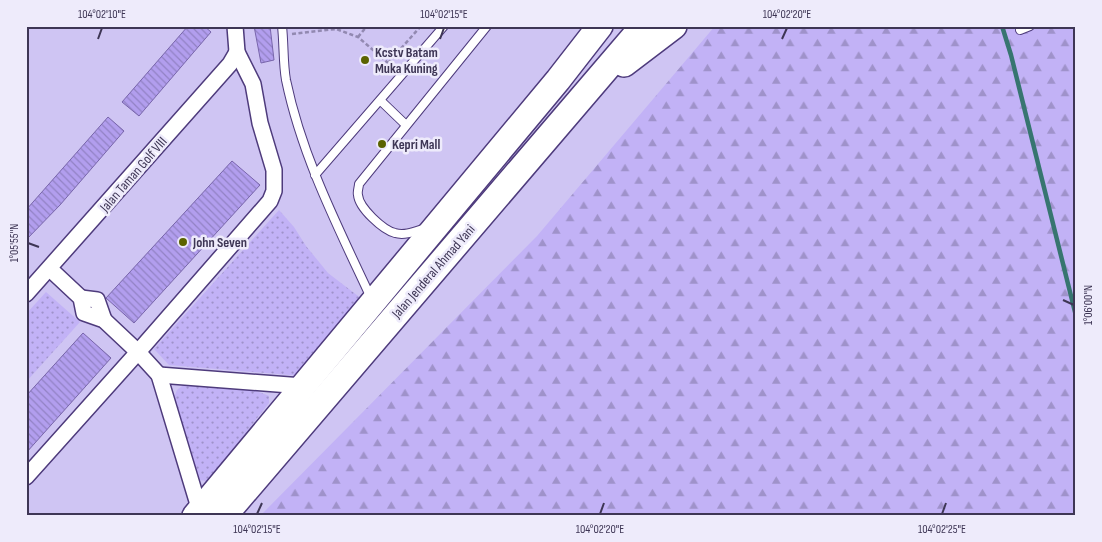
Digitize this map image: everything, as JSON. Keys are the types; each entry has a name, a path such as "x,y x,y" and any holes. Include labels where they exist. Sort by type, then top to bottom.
{"highway":[{"path":"558,80 592,26"},
{"name":"Jalan Jenderal Ahmad Yani","path":"198,513 558,80 600,26"},
{"name":"Jalan Jenderal Ahmad Yani","path":"224,516 642,26"},
{"path":"585,94 674,26"},
{"path":"485,166 508,184"}],"street":[{"path":"26,477 270,201 274,191 274,170 260,123 253,84 237,52 235,26"},
{"name":"Jalan Taman Golf VIII","path":"26,294 230,64 237,52"},
{"path":"50,269 81,298 84,313 104,320 138,352 158,375 198,513"},
{"path":"158,375 303,386"}],"lane":[{"path":"315,175 444,26"},
{"path":"436,225 406,234 395,233 376,222 359,201 358,190 363,178 487,26"},
{"path":"1020,30 1030,26"},
{"path":"283,30 286,78 298,131 315,175 372,302"},
{"path":"380,101 406,125"}],"path":[{"path":"307,26 308,33"},
{"path":"358,37 367,26"},
{"path":"388,63 421,26"},
{"path":"283,30 308,33 337,28 358,37 402,76"}],"green space":[{"path":"715,26 1076,26 1076,516 260,516 537,236"},
{"path":"279,210 328,273 362,299 302,376 169,365 154,349"},
{"path":"46,292 80,322 26,382 26,314"},
{"path":"186,383 239,387 269,396 269,403 207,481 199,480 192,475 172,402 177,390"}],"building":[{"path":"188,26 204,26 211,32 139,116 122,102"},
{"path":"254,26 270,26 274,60 261,63"},
{"path":"108,117 124,131 60,205 26,240 26,210"},
{"name":"John Seven","path":"232,161 260,185 134,323 106,298"},
{"path":"83,333 111,358 26,453 26,396"}],"waterway":[{"path":"1002,26 1011,55 1076,316"}],"place":[{"name":"Kcstv Batam Muka Kuning","path":"365,60"},
{"name":"Kepri Mall","path":"382,144"},
{"name":"John Seven","path":"183,242"}]}
